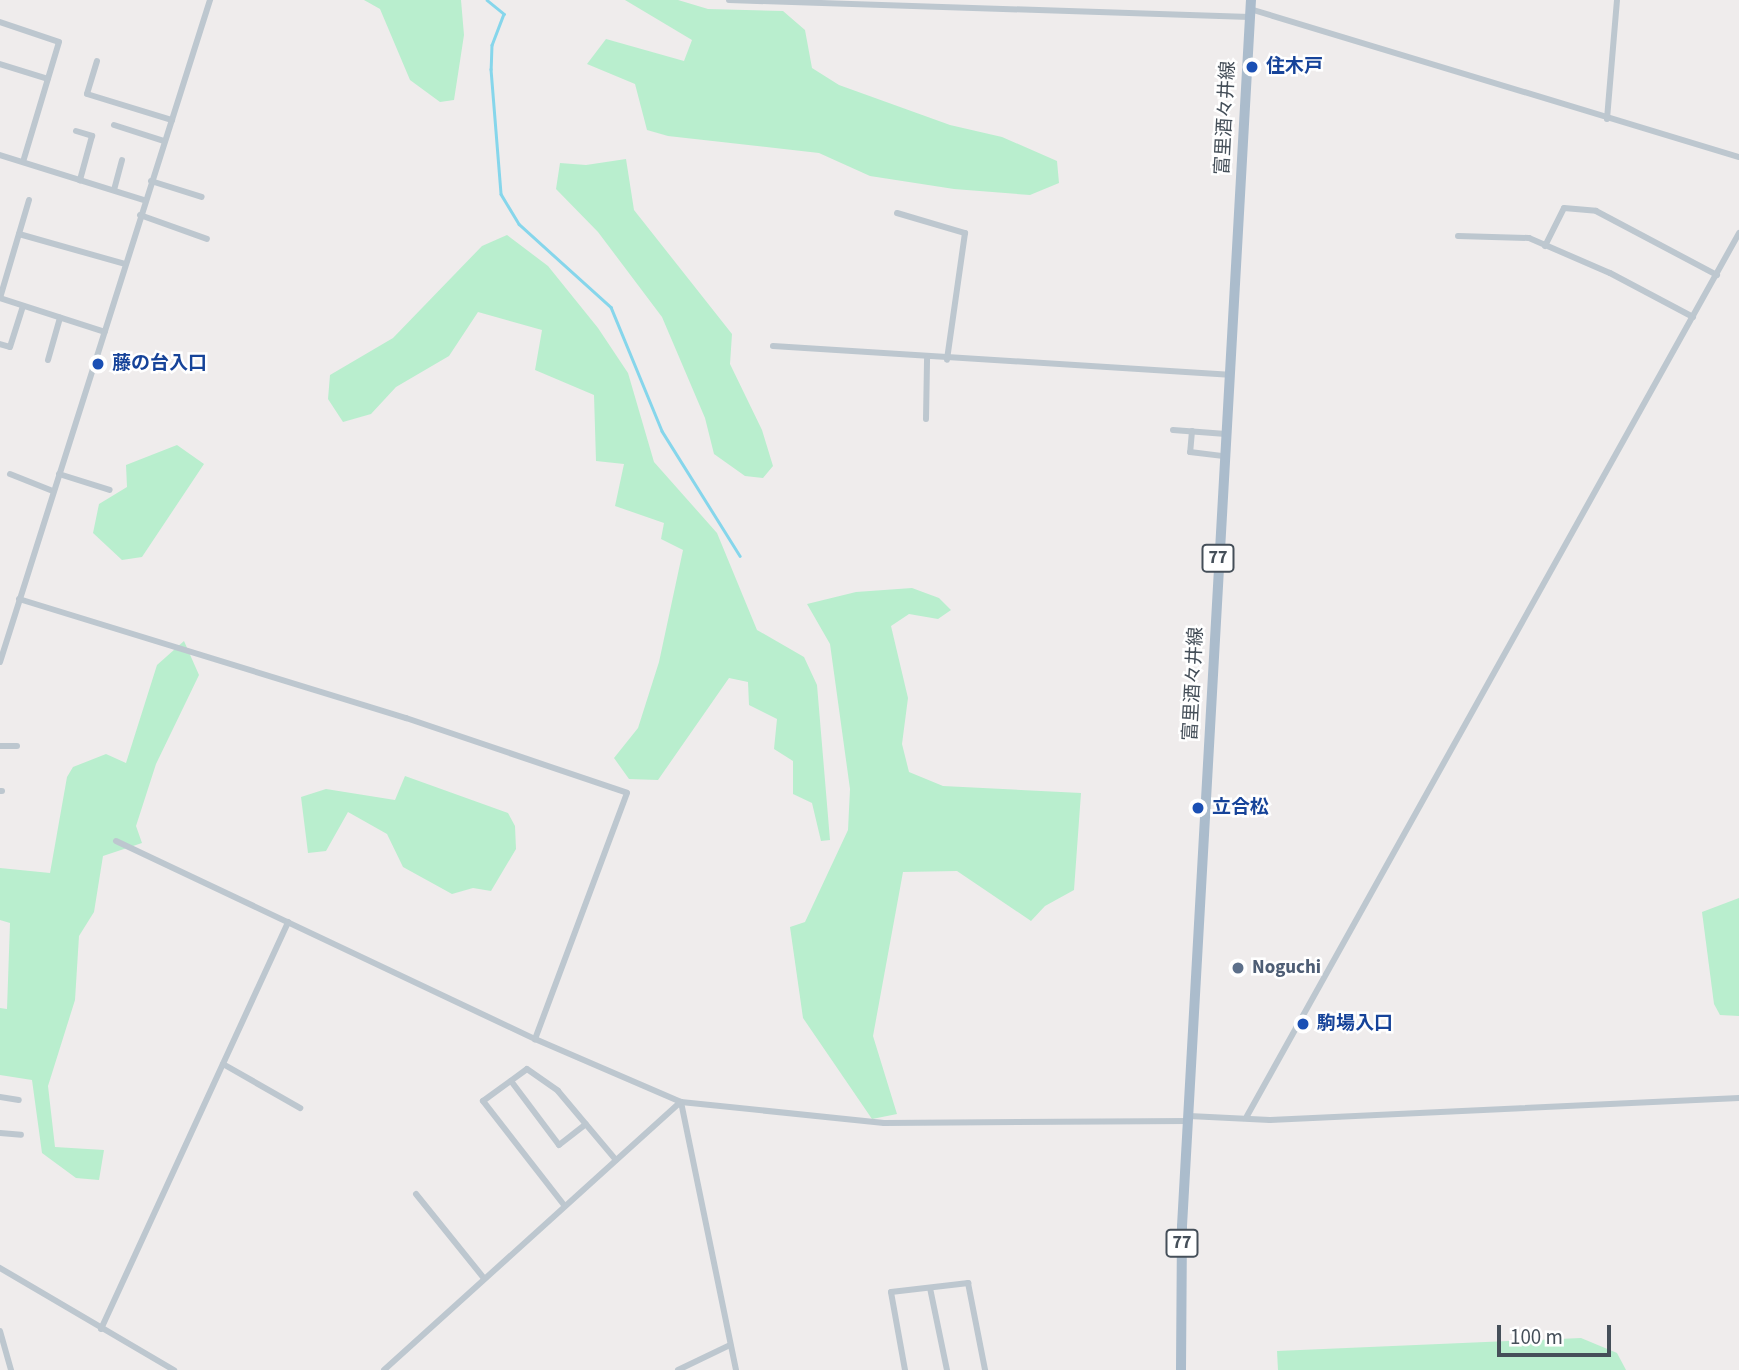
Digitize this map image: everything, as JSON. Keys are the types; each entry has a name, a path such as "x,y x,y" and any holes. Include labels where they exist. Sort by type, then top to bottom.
{"main road":[{"name":"富里酒々井線","path":"1181,1370 1188,1119 1250,9"}],"street":[{"path":"0,662 210,0"},
{"path":"729,0 1250,9 1739,157"},
{"path":"1607,119 1617,0"},
{"path":"0,22 59,42 23,162"},
{"path":"97,61 87,94 172,120"},
{"path":"0,64 48,79"},
{"path":"114,125 164,141"},
{"path":"76,131 92,136 80,180"},
{"path":"1,158 23,162 145,200"},
{"path":"114,190 122,160"},
{"path":"152,181 202,197"},
{"path":"29,200 0,298 105,332"},
{"path":"1545,246 1564,208 1596,211 1717,275"},
{"path":"897,213 965,233 947,360"},
{"path":"140,215 207,239"},
{"path":"1247,1116 1739,233"},
{"path":"19,234 125,264"},
{"path":"1458,236 1529,239 1693,317"},
{"path":"0,344 9,347 23,306"},
{"path":"48,360 60,318"},
{"path":"773,346 927,359 1229,375"},
{"path":"926,419 927,359"},
{"path":"1173,430 1226,433"},
{"path":"1192,431 1190,452 1224,456"},
{"path":"10,474 54,491"},
{"path":"59,474 110,490"},
{"path":"19,599 406,718 627,793 535,1039"},
{"path":"0,746 17,746"},
{"path":"116,841 535,1039 681,1102 884,1123 1247,1116 1270,1120 1739,1098"},
{"path":"101,1329 288,922"},
{"path":"223,1064 299,1108"},
{"path":"565,1205 483,1101 527,1069 558,1091 616,1160"},
{"path":"511,1081 559,1145 586,1124"},
{"path":"0,1097 19,1100"},
{"path":"384,1370 483,1277 681,1102"},
{"path":"681,1102 736,1370"},
{"path":"0,1133 21,1135"},
{"path":"416,1194 483,1277"},
{"path":"0,1268 174,1370"},
{"path":"905,1370 891,1292 968,1283 985,1370"},
{"path":"930,1287 947,1370"},
{"path":"0,1331 11,1370"},
{"path":"678,1370 730,1345"}],"green space":[{"path":"364,0 461,0 464,35 454,100 440,102 410,80 380,9"},
{"path":"625,0 678,0 708,9 783,11 805,30 812,68 839,85 950,125 1002,137 1057,161 1059,183 1030,195 954,189 870,176 819,153 668,136 647,130 635,84 587,64 606,39 684,61 692,40"},
{"path":"626,159 634,210 732,334 730,364 762,430 773,466 763,478 745,476 714,454 705,418 662,317 598,232 556,189 560,163 586,165"},
{"path":"507,235 548,266 598,328 628,373 654,462 717,533 757,630 804,657 817,685 830,840 821,841 812,803 793,794 793,761 774,749 777,719 749,705 748,682 729,678 658,780 629,779 614,758 638,728 659,662 683,550 661,539 664,523 615,506 624,464 596,461 594,395 535,370 542,330 478,312 449,356 396,387 371,414 343,422 328,399 330,375 393,338 482,246"},
{"path":"177,445 204,464 142,557 122,560 93,533 99,504 127,487 126,465"},
{"path":"912,588 939,598 951,610 938,619 909,614 891,626 908,698 902,744 909,772 943,786 1081,793 1074,890 1045,906 1031,921 957,871 903,872 873,1036 897,1114 872,1119 803,1018 790,927 805,922 848,830 850,789 830,644 807,604 856,592"},
{"path":"184,641 199,675 156,764 136,826 142,843 103,856 94,912 79,936 75,1000 48,1086 55,1147 104,1150 99,1180 76,1178 42,1153 32,1080 0,1075 0,1008 7,1009 10,923 0,920 0,868 50,873 67,777 73,767 106,754 126,763 157,665"},
{"path":"405,776 508,813 515,826 516,849 491,891 473,888 452,894 403,867 387,834 348,812 326,851 308,853 301,797 326,789 395,800"},
{"path":"1739,898 1739,1016 1720,1015 1714,1004 1702,912"},
{"path":"1581,1338 1617,1353 1626,1370 1278,1370 1277,1351"}],"waterway":[{"path":"487,0 504,14 492,45 491,69 501,194 519,224 611,307 662,431 740,556"}],"place":[{"name":"住木戸","path":"1252,67"},
{"name":"藤の台入口","path":"98,364"},
{"name":"立合松","path":"1198,808"},
{"name":"Noguchi","path":"1238,968"},
{"name":"駒場入口","path":"1303,1024"}]}
